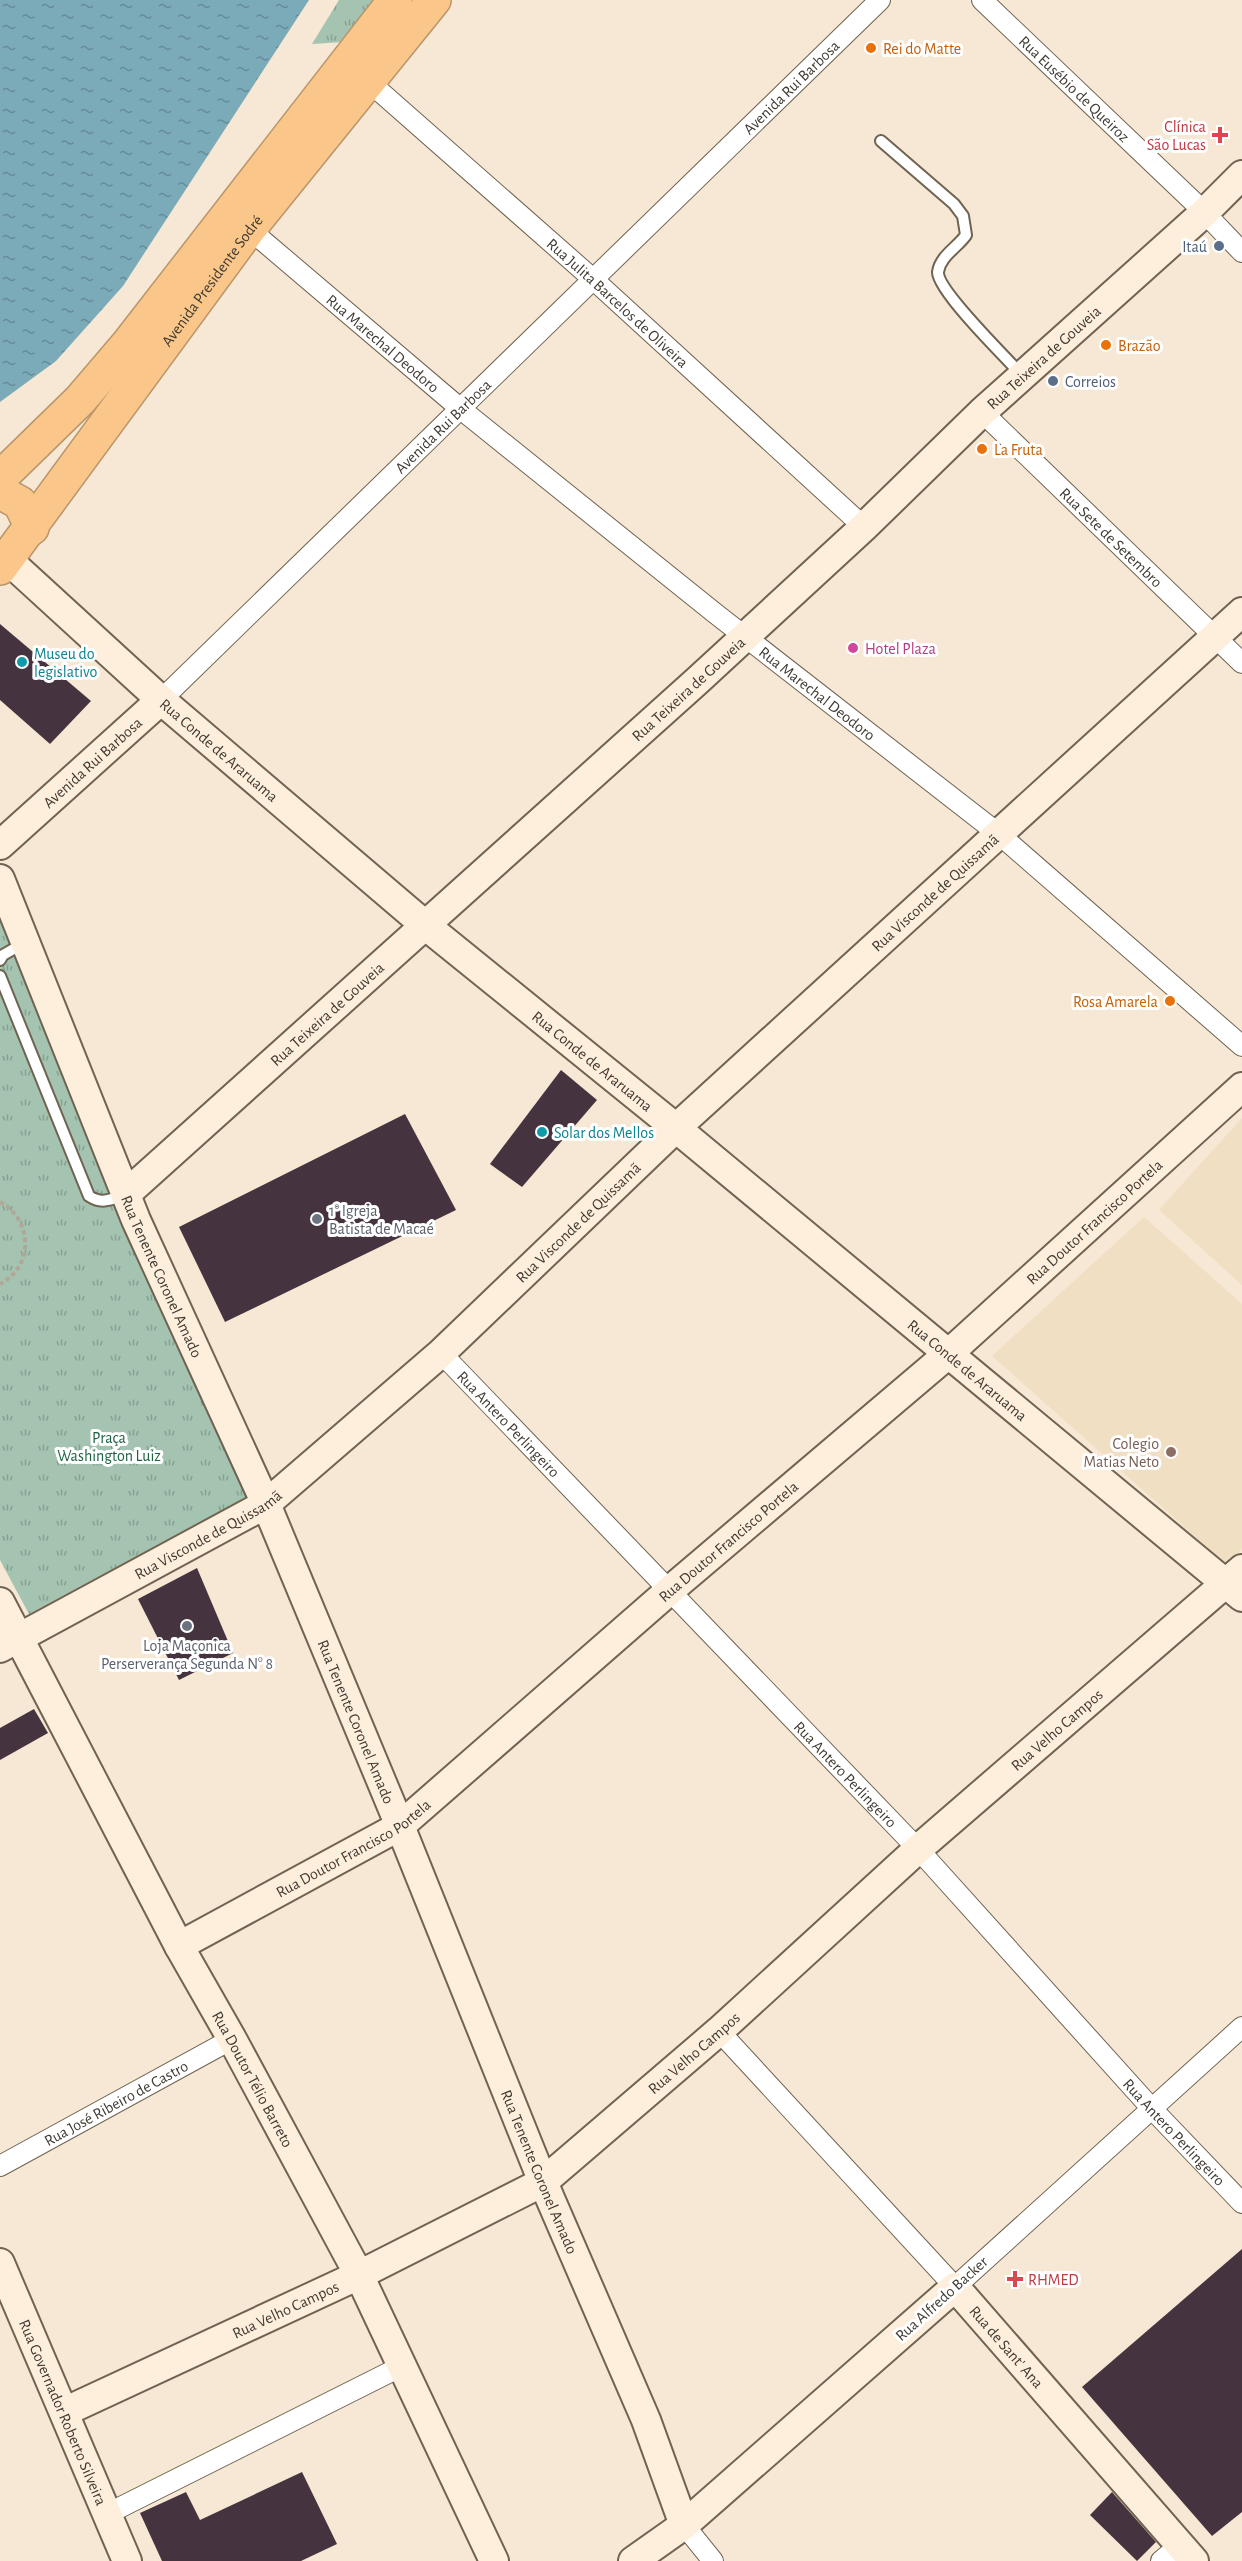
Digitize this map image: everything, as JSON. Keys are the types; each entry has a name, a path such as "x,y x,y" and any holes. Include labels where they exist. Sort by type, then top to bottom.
{"highway":[{"name":"Avenida Presidente Sodré","path":"0,478 80,400 127,345 395,0"},
{"name":"Avenida Presidente Sodré","path":"3,566 249,230 434,0"},
{"path":"0,492 20,503 32,528"}],"street":[{"name":"Avenida Rui Barbosa","path":"0,845 161,700 462,410 880,0"},
{"name":"Rua Eusébio de Queiroz","path":"982,0 1205,212 1242,252"},
{"name":"Rua Julita Barcelos de Oliveira","path":"368,81 594,280 864,527"},
{"name":"Rua Teixeira de Gouveia","path":"126,1194 864,527 982,412 1242,176"},
{"name":"Rua Marechal Deodoro","path":"249,230 462,410 743,636 1000,835 1242,1046"},
{"name":"Rua Sete de Setembro","path":"982,412 1242,663"},
{"name":"Rua Conde de Araruama","path":"3,566 425,925 676,1128 947,1355 1237,1583"},
{"name":"Rua Visconde de Quissamã","path":"9,1642 266,1504 441,1353 676,1128 1242,612"},
{"name":"Rua Tenente Coronel Amado","path":"0,879 126,1194 266,1504 400,1826 543,2182 642,2410 684,2525 713,2561"},
{"name":"Rua Doutor Francisco Portela","path":"179,1946 400,1826 669,1591 947,1355 1242,1087"},
{"name":"Rua Antero Perlingeiro","path":"441,1353 918,1849 1153,2110 1242,2203"},
{"name":"Rua Velho Campos","path":"64,2412 358,2275 543,2182 719,2031 918,1849 1237,1583"},
{"name":"Rua Doutor Télio Barreto","path":"0,1602 9,1642 232,2039 358,2275 495,2559"},
{"name":"Rua Alfredo Backer","path":"633,2561 684,2525 955,2287 1242,2027"},
{"name":"Rua de Sant' Ana","path":"719,2031 955,2287 1178,2556"},
{"name":"Rua José Ribeiro de Castro","path":"0,2166 232,2039"},
{"name":"Rua Governador Roberto Silveira","path":"0,2263 127,2561"},
{"path":"107,2514 402,2366"}],"lane":[{"path":"881,141 954,204 963,216 966,235 942,261 938,272 940,281 951,298 1022,376"},
{"path":"0,960 3,955 25,943"},
{"path":"0,976 89,1196 97,1202 106,1202 126,1194"}],"path":[{"path":"0,1202 14,1213 21,1223 26,1245 20,1266 13,1275 0,1284"}],"shaded area":[{"path":"1242,1118 1242,1285 1159,1210"},
{"name":"Colegio Matias Neto","path":"1144,1217 1242,1304 1242,1549 1226,1564 992,1356"}],"green space":[{"path":"339,0 376,0 343,42 312,44"},
{"name":"Praça Washington Luiz","path":"0,889 248,1496 29,1614 0,1560"}],"water":[{"path":"0,0 309,0 123,286 56,361 0,402"}],"building":[{"name":"Museu do legislativo","path":"0,624 91,701 50,744 0,700"},
{"name":"Solar dos Mellos","path":"561,1070 597,1100 522,1187 490,1164"},
{"name":"1° Igreja Batista de Macaé","path":"405,1114 456,1210 225,1322 179,1227"},
{"name":"Loja Maçonica Perserverança Segunda N° 8","path":"197,1568 233,1653 179,1680 138,1599"},
{"path":"34,1709 48,1733 0,1760 0,1728"},
{"path":"1242,2249 1242,2512 1212,2536 1082,2387"},
{"path":"302,2472 337,2544 301,2561 162,2561 140,2513 186,2492 200,2520"},
{"path":"1112,2492 1156,2542 1137,2561 1090,2515"}],"place":[{"name":"Rei do Matte","path":"871,48"},
{"name":"Clínica São Lucas","path":"1220,135"},
{"name":"Itaú","path":"1219,246"},
{"name":"Brazão","path":"1106,345"},
{"name":"Correios","path":"1053,381"},
{"name":"La Fruta","path":"982,449"},
{"name":"Hotel Plaza","path":"853,648"},
{"name":"Museu do legislativo","path":"22,662"},
{"name":"Rosa Amarela","path":"1170,1001"},
{"name":"Solar dos Mellos","path":"542,1132"},
{"name":"1° Igreja Batista de Macaé","path":"317,1219"},
{"name":"Colegio Matias Neto","path":"1171,1452"},
{"name":"Loja Maçonica Perserverança Segunda N° 8","path":"187,1626"},
{"name":"RHMED","path":"1015,2279"}]}
